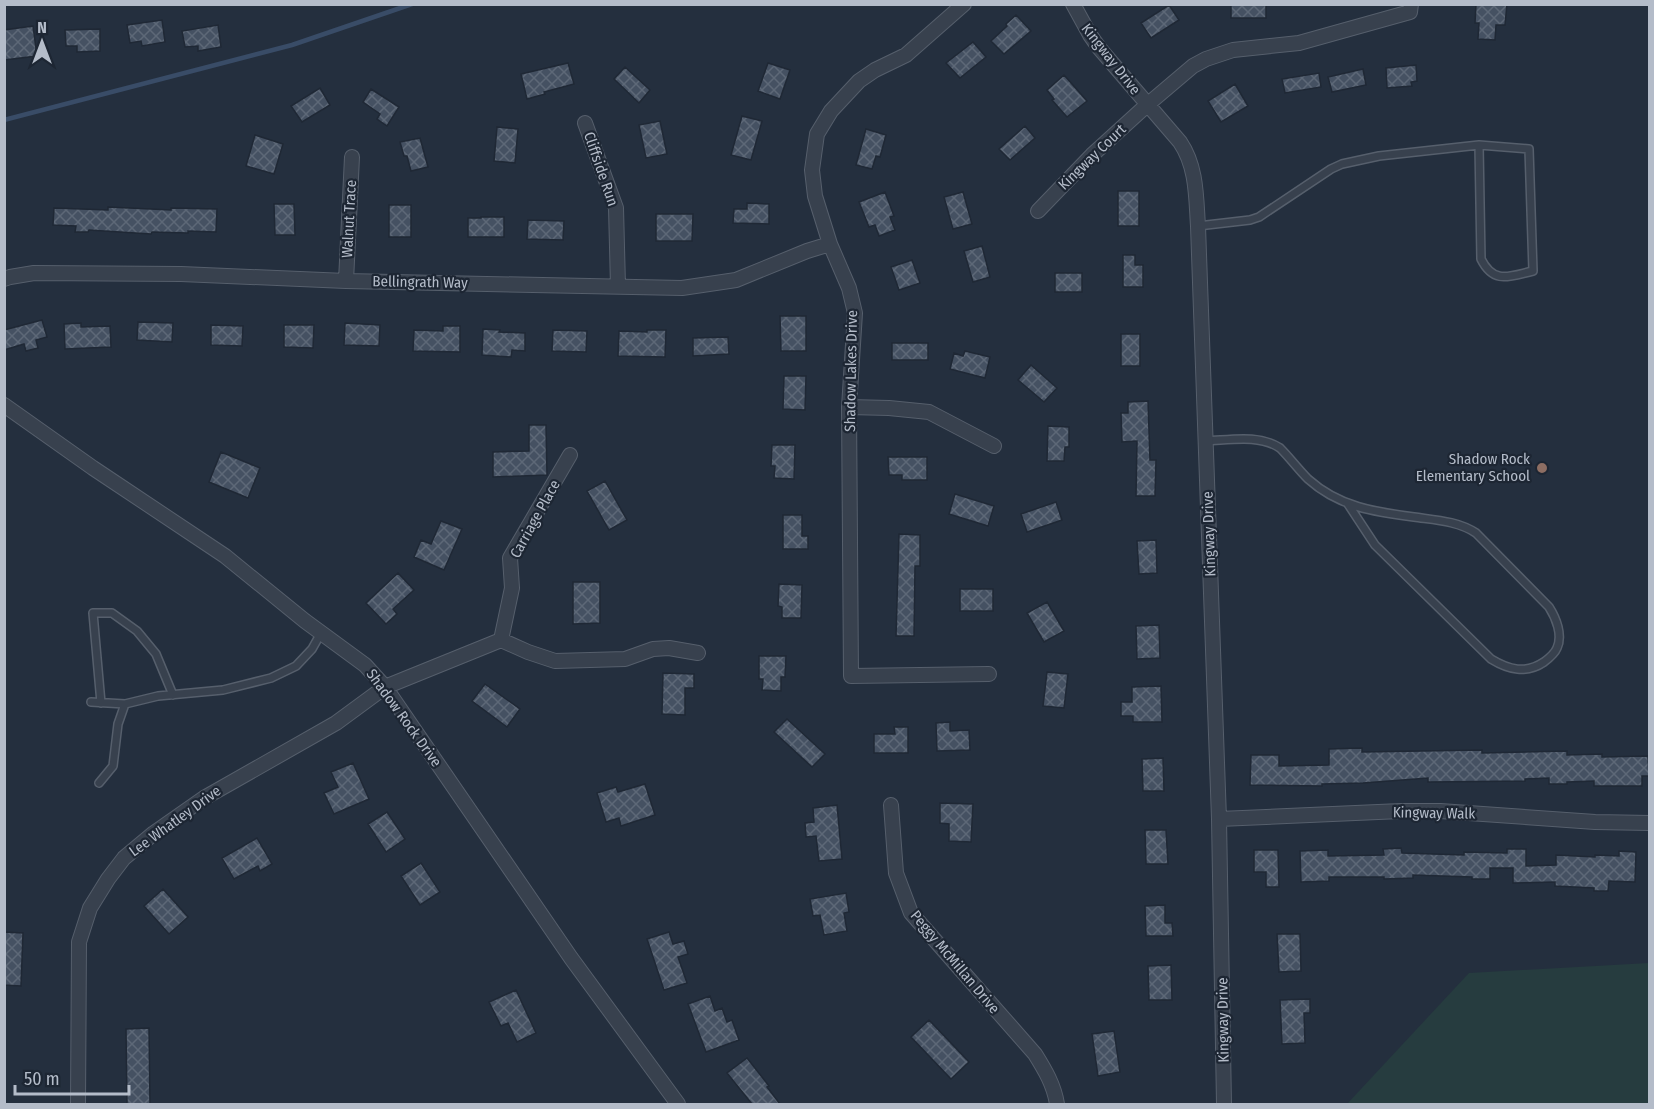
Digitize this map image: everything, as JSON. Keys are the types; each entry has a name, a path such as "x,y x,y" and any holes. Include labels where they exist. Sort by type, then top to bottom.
{"street":[{"name":"Shadow Lakes Drive","path":"964,4 906,55 875,70 859,81 831,111 817,134 812,170 815,196 830,244 849,288 855,313 849,407 851,676 988,674"},
{"name":"Kingway Drive","path":"1073,4 1100,49 1180,142 1191,162 1195,179 1219,819 1224,1104"},
{"name":"Kingway Court","path":"1038,211 1092,155 1147,105 1182,74 1206,59 1233,50 1299,43 1315,39 1410,12 1411,4"},
{"name":"Cliffside Run","path":"585,123 616,208 618,286"},
{"name":"Walnut Trace","path":"346,281 352,157"},
{"name":"Bellingrath Way","path":"4,279 34,273 170,273 346,281 682,288 736,280 830,244"},
{"name":"Shadow Rock Drive","path":"4,405 93,468 225,556 365,665 385,687 572,958 678,1104"},
{"path":"849,407 929,412 994,446"},
{"name":"Carriage Place","path":"501,640 512,588 510,558 570,455"},
{"path":"385,687 501,640 555,661 625,659 653,649 669,648 698,652"},
{"name":"Lee Whatley Drive","path":"78,1104 79,942 90,908 108,879 124,858 154,833 204,798 336,723 385,687"},
{"name":"Peggy McMillan Drive","path":"891,805 896,873 911,914 1035,1054 1055,1091 1057,1104"},
{"name":"Kingway Walk","path":"1219,819 1440,811 1586,822 1650,823"}],"lane":[{"path":"1198,226 1259,217 1330,169 1342,164 1379,156 1479,145 1529,149 1533,270 1506,278 1495,275 1486,268 1481,259 1479,145"},
{"path":"1206,441 1254,440 1273,444 1280,448 1314,484 1348,504 1371,511 1460,525 1476,533 1549,607 1558,627 1557,649 1547,660 1527,670 1509,669 1491,659 1374,545 1348,504"},
{"path":"101,703 93,613 112,613 137,631 156,654 173,695"},
{"path":"92,702 125,704 158,696 223,690 271,678 296,666 312,649 321,633"},
{"path":"99,783 113,766 118,724 125,704"}],"green space":[{"path":"1649,963 1649,1104 1347,1104 1469,973"}],"building":[{"path":"1231,4 1266,4 1266,18 1231,18"},
{"path":"1476,4 1507,4 1505,25 1496,25 1495,40 1478,39 1479,23 1475,23"},
{"path":"1169,5 1179,20 1151,38 1141,23"},
{"path":"1016,15 1031,31 1004,54 991,41"},
{"path":"162,20 165,42 142,46 141,41 130,43 127,25"},
{"path":"218,25 221,47 198,51 198,46 185,47 182,31"},
{"path":"33,26 37,56 4,60 4,30"},
{"path":"100,29 100,51 77,52 77,46 66,46 65,30"},
{"path":"973,42 986,57 960,78 946,63"},
{"path":"568,63 574,84 527,99 521,74"},
{"path":"768,63 790,70 780,99 758,91"},
{"path":"1416,65 1417,81 1411,82 1412,86 1387,88 1386,68"},
{"path":"625,67 650,90 639,103 614,79"},
{"path":"1363,69 1366,85 1332,92 1328,77"},
{"path":"1319,73 1321,87 1285,93 1282,79"},
{"path":"1064,75 1087,101 1067,117 1052,100 1054,99 1047,90"},
{"path":"1235,84 1248,106 1221,122 1208,101"},
{"path":"320,88 330,105 302,122 291,106"},
{"path":"371,89 399,107 387,126 377,119 380,114 363,102"},
{"path":"742,116 762,121 751,160 731,155"},
{"path":"660,121 667,154 646,158 639,125"},
{"path":"1025,126 1035,138 1010,160 999,149"},
{"path":"497,127 518,129 515,163 494,161"},
{"path":"866,129 886,135 880,157 876,156 872,169 856,165"},
{"path":"255,135 283,144 274,174 246,166"},
{"path":"420,138 428,167 411,171 400,142"},
{"path":"1118,191 1139,191 1139,226 1118,226"},
{"path":"885,192 894,216 890,217 895,230 879,236 875,225 869,227 859,202"},
{"path":"963,192 972,224 953,229 944,197"},
{"path":"747,203 769,204 769,224 733,223 734,209 747,209"},
{"path":"274,204 294,204 295,235 275,235"},
{"path":"389,205 411,205 411,237 389,237"},
{"path":"108,207 171,210 171,208 217,209 216,232 152,232 151,234 89,230 88,232 75,232 76,226 53,225 54,208 108,210"},
{"path":"656,214 693,214 692,241 656,241"},
{"path":"504,217 504,237 468,237 468,218"},
{"path":"528,220 564,221 563,240 527,239"},
{"path":"982,246 990,277 973,282 964,251"},
{"path":"1123,255 1135,255 1135,265 1143,265 1143,287 1123,287"},
{"path":"912,260 920,283 899,290 891,267"},
{"path":"1055,273 1082,273 1082,292 1055,292"},
{"path":"780,316 806,316 806,351 781,351"},
{"path":"42,320 47,337 36,340 38,348 26,351 24,344 4,350 4,330"},
{"path":"138,322 173,323 172,342 137,340"},
{"path":"81,323 81,327 110,326 111,347 65,349 64,324"},
{"path":"345,323 380,325 379,346 344,345"},
{"path":"211,325 243,326 242,346 211,345"},
{"path":"284,325 314,325 313,348 284,347"},
{"path":"443,326 460,326 460,352 413,351 414,330 443,331"},
{"path":"483,329 525,333 525,351 512,350 511,357 482,355"},
{"path":"553,330 587,331 586,352 552,351"},
{"path":"647,330 666,330 665,357 618,356 619,331 647,332"},
{"path":"1121,334 1140,334 1140,366 1121,366"},
{"path":"728,337 729,354 693,356 693,338"},
{"path":"892,343 928,343 928,360 892,360"},
{"path":"965,351 990,357 985,378 950,369 954,353 963,356"},
{"path":"1031,365 1057,388 1044,402 1018,380"},
{"path":"784,376 806,376 805,410 783,409"},
{"path":"1148,401 1150,460 1156,460 1155,496 1136,496 1137,441 1122,442 1121,413 1128,413 1128,402"},
{"path":"529,425 546,425 547,475 493,477 493,452 529,451"},
{"path":"1048,426 1069,427 1069,447 1065,447 1064,461 1047,461"},
{"path":"772,445 795,445 794,479 774,478 775,466 771,466"},
{"path":"221,452 260,468 248,498 209,482"},
{"path":"888,457 927,457 927,480 902,480 902,475 889,475"},
{"path":"605,481 627,520 609,530 587,491"},
{"path":"955,494 994,506 988,526 949,514"},
{"path":"1056,502 1062,520 1027,532 1021,514"},
{"path":"783,515 802,515 802,536 808,536 808,549 783,549"},
{"path":"441,521 462,529 444,570 414,557 421,540 431,544"},
{"path":"899,534 920,535 920,566 915,566 914,636 896,636"},
{"path":"1156,540 1157,573 1139,574 1137,541"},
{"path":"398,573 414,590 393,609 397,614 386,624 366,603"},
{"path":"573,582 600,582 600,623 573,624"},
{"path":"779,584 802,585 801,618 782,618 782,607 778,606"},
{"path":"960,589 993,589 993,611 960,611"},
{"path":"1047,602 1064,631 1044,642 1027,613"},
{"path":"1159,625 1160,658 1137,659 1136,626"},
{"path":"759,656 786,656 785,677 781,677 781,691 762,690 763,679 759,679"},
{"path":"1047,672 1068,674 1064,708 1043,706"},
{"path":"663,673 694,674 694,688 685,688 685,715 662,714"},
{"path":"485,684 520,709 507,727 472,701"},
{"path":"1161,686 1162,722 1133,722 1133,716 1121,716 1121,702 1132,702 1132,687"},
{"path":"787,719 825,754 812,767 774,732"},
{"path":"950,722 950,731 969,730 970,750 937,751 936,723"},
{"path":"894,727 908,727 908,753 874,753 874,734 895,734"},
{"path":"1362,748 1362,752 1567,751 1567,755 1648,756 1649,776 1642,776 1642,786 1594,786 1594,781 1549,784 1549,778 1525,779 1525,781 1428,782 1428,778 1322,784 1322,786 1250,785 1251,755 1279,755 1279,766 1329,765 1329,749"},
{"path":"1163,758 1164,791 1143,791 1142,759"},
{"path":"353,763 369,799 334,814 324,793 338,787 331,772"},
{"path":"645,784 655,815 621,826 619,818 606,822 597,793 616,787 618,792"},
{"path":"940,803 973,804 971,842 949,841 949,824 940,823"},
{"path":"837,805 842,859 819,861 816,836 806,837 805,823 814,822 813,808"},
{"path":"387,812 405,839 386,852 368,824"},
{"path":"1145,830 1166,830 1168,864 1146,864"},
{"path":"257,838 272,864 260,871 258,866 234,879 222,858"},
{"path":"1401,848 1402,853 1464,855 1464,852 1507,853 1507,849 1526,849 1526,866 1556,865 1556,855 1595,857 1595,855 1619,856 1619,851 1636,852 1635,882 1609,881 1608,891 1594,891 1594,888 1555,886 1555,882 1513,883 1513,868 1490,868 1490,879 1413,875 1413,878 1384,879 1384,877 1329,877 1329,881 1301,882 1300,851 1328,850 1328,856 1384,855 1383,849"},
{"path":"1254,850 1278,850 1279,887 1266,887 1266,872 1254,872"},
{"path":"421,863 440,892 420,905 401,876"},
{"path":"163,889 188,917 169,934 144,906"},
{"path":"846,893 849,912 844,913 847,931 824,935 820,915 813,916 810,899"},
{"path":"1165,905 1165,923 1172,923 1173,936 1146,936 1145,906"},
{"path":"4,932 23,933 21,986 4,985"},
{"path":"669,932 673,944 684,941 688,954 678,957 687,983 664,990 647,939"},
{"path":"1277,934 1300,934 1301,971 1279,972"},
{"path":"1171,965 1172,1000 1149,1000 1148,966"},
{"path":"516,990 536,1033 517,1042 508,1023 501,1026 489,1002"},
{"path":"710,996 715,1011 722,1008 727,1022 732,1020 739,1040 706,1052 688,1004"},
{"path":"1310,999 1310,1013 1304,1013 1305,1043 1282,1044 1280,1000"},
{"path":"929,1020 969,1062 951,1079 911,1037"},
{"path":"149,1028 150,1104 127,1104 126,1029"},
{"path":"1114,1031 1120,1072 1098,1076 1092,1034"},
{"path":"747,1058 780,1104 752,1104 727,1073"}],"waterway":[{"path":"4,120 292,45 412,4"}],"place":[{"name":"Shadow Rock Elementary School","path":"1542,468"}]}
